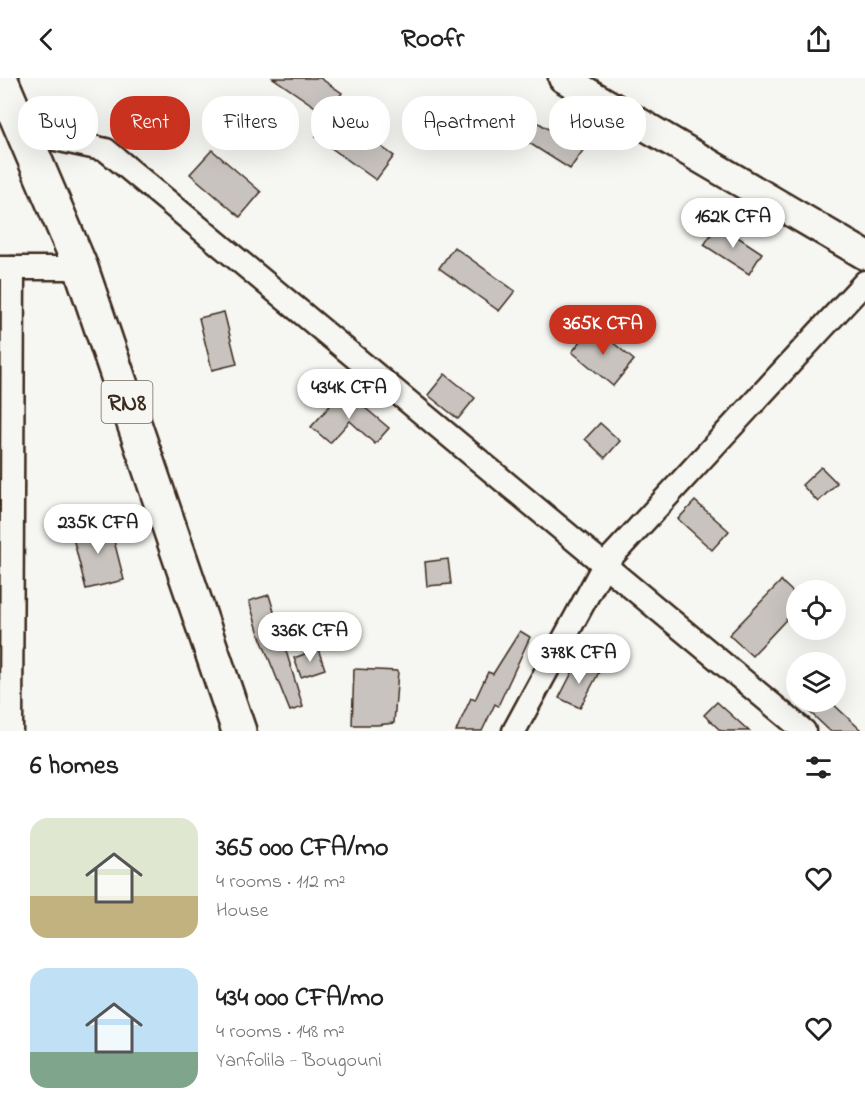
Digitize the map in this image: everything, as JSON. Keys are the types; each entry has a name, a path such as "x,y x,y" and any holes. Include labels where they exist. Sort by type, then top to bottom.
{"main road":[{"name":"RN8","path":"0,78 18,120"},
{"name":"RN8","path":"31,150 81,268 239,731"}],"street":[{"path":"565,78 865,255"},
{"path":"98,148 106,150 804,731"},
{"path":"11,731 7,268 81,268"},
{"path":"514,731 604,565 865,282"}],"building":[{"path":"273,78 320,78 342,93 340,96 311,96 311,104"},
{"path":"537,122 549,129 549,150 583,150 570,169 537,148"},
{"path":"212,150 261,192 240,217 190,174"},
{"path":"334,150 386,150 394,156 376,180"},
{"path":"718,224 762,253 749,274 704,245"},
{"path":"454,247 515,291 499,311 439,268"},
{"path":"224,312 237,364 212,370 199,318"},
{"path":"593,326 634,360 613,386 572,352"},
{"path":"445,374 475,398 458,419 428,395"},
{"path":"344,390 389,428 375,444 350,421 330,443 311,427"},
{"path":"600,423 620,441 605,458 585,439"},
{"path":"821,467 837,483 818,502 802,485"},
{"path":"695,501 729,531 712,550 678,519"},
{"path":"109,521 124,580 86,589 71,530"},
{"path":"448,559 451,584 427,586 425,562"},
{"path":"781,581 786,586 786,620 752,656 729,635"},
{"path":"269,595 303,707 290,711 259,634 249,601"},
{"path":"520,631 530,637 498,706 495,704 482,731 456,731 471,698 475,700 488,672 493,674"},
{"path":"318,649 325,669 301,677 294,658"},
{"path":"578,661 599,672 580,708 559,698"},
{"path":"354,669 398,671 394,723 352,725"},
{"path":"717,702 749,731 721,731 704,715"},
{"path":"810,712 842,712 862,731 830,731"}]}
